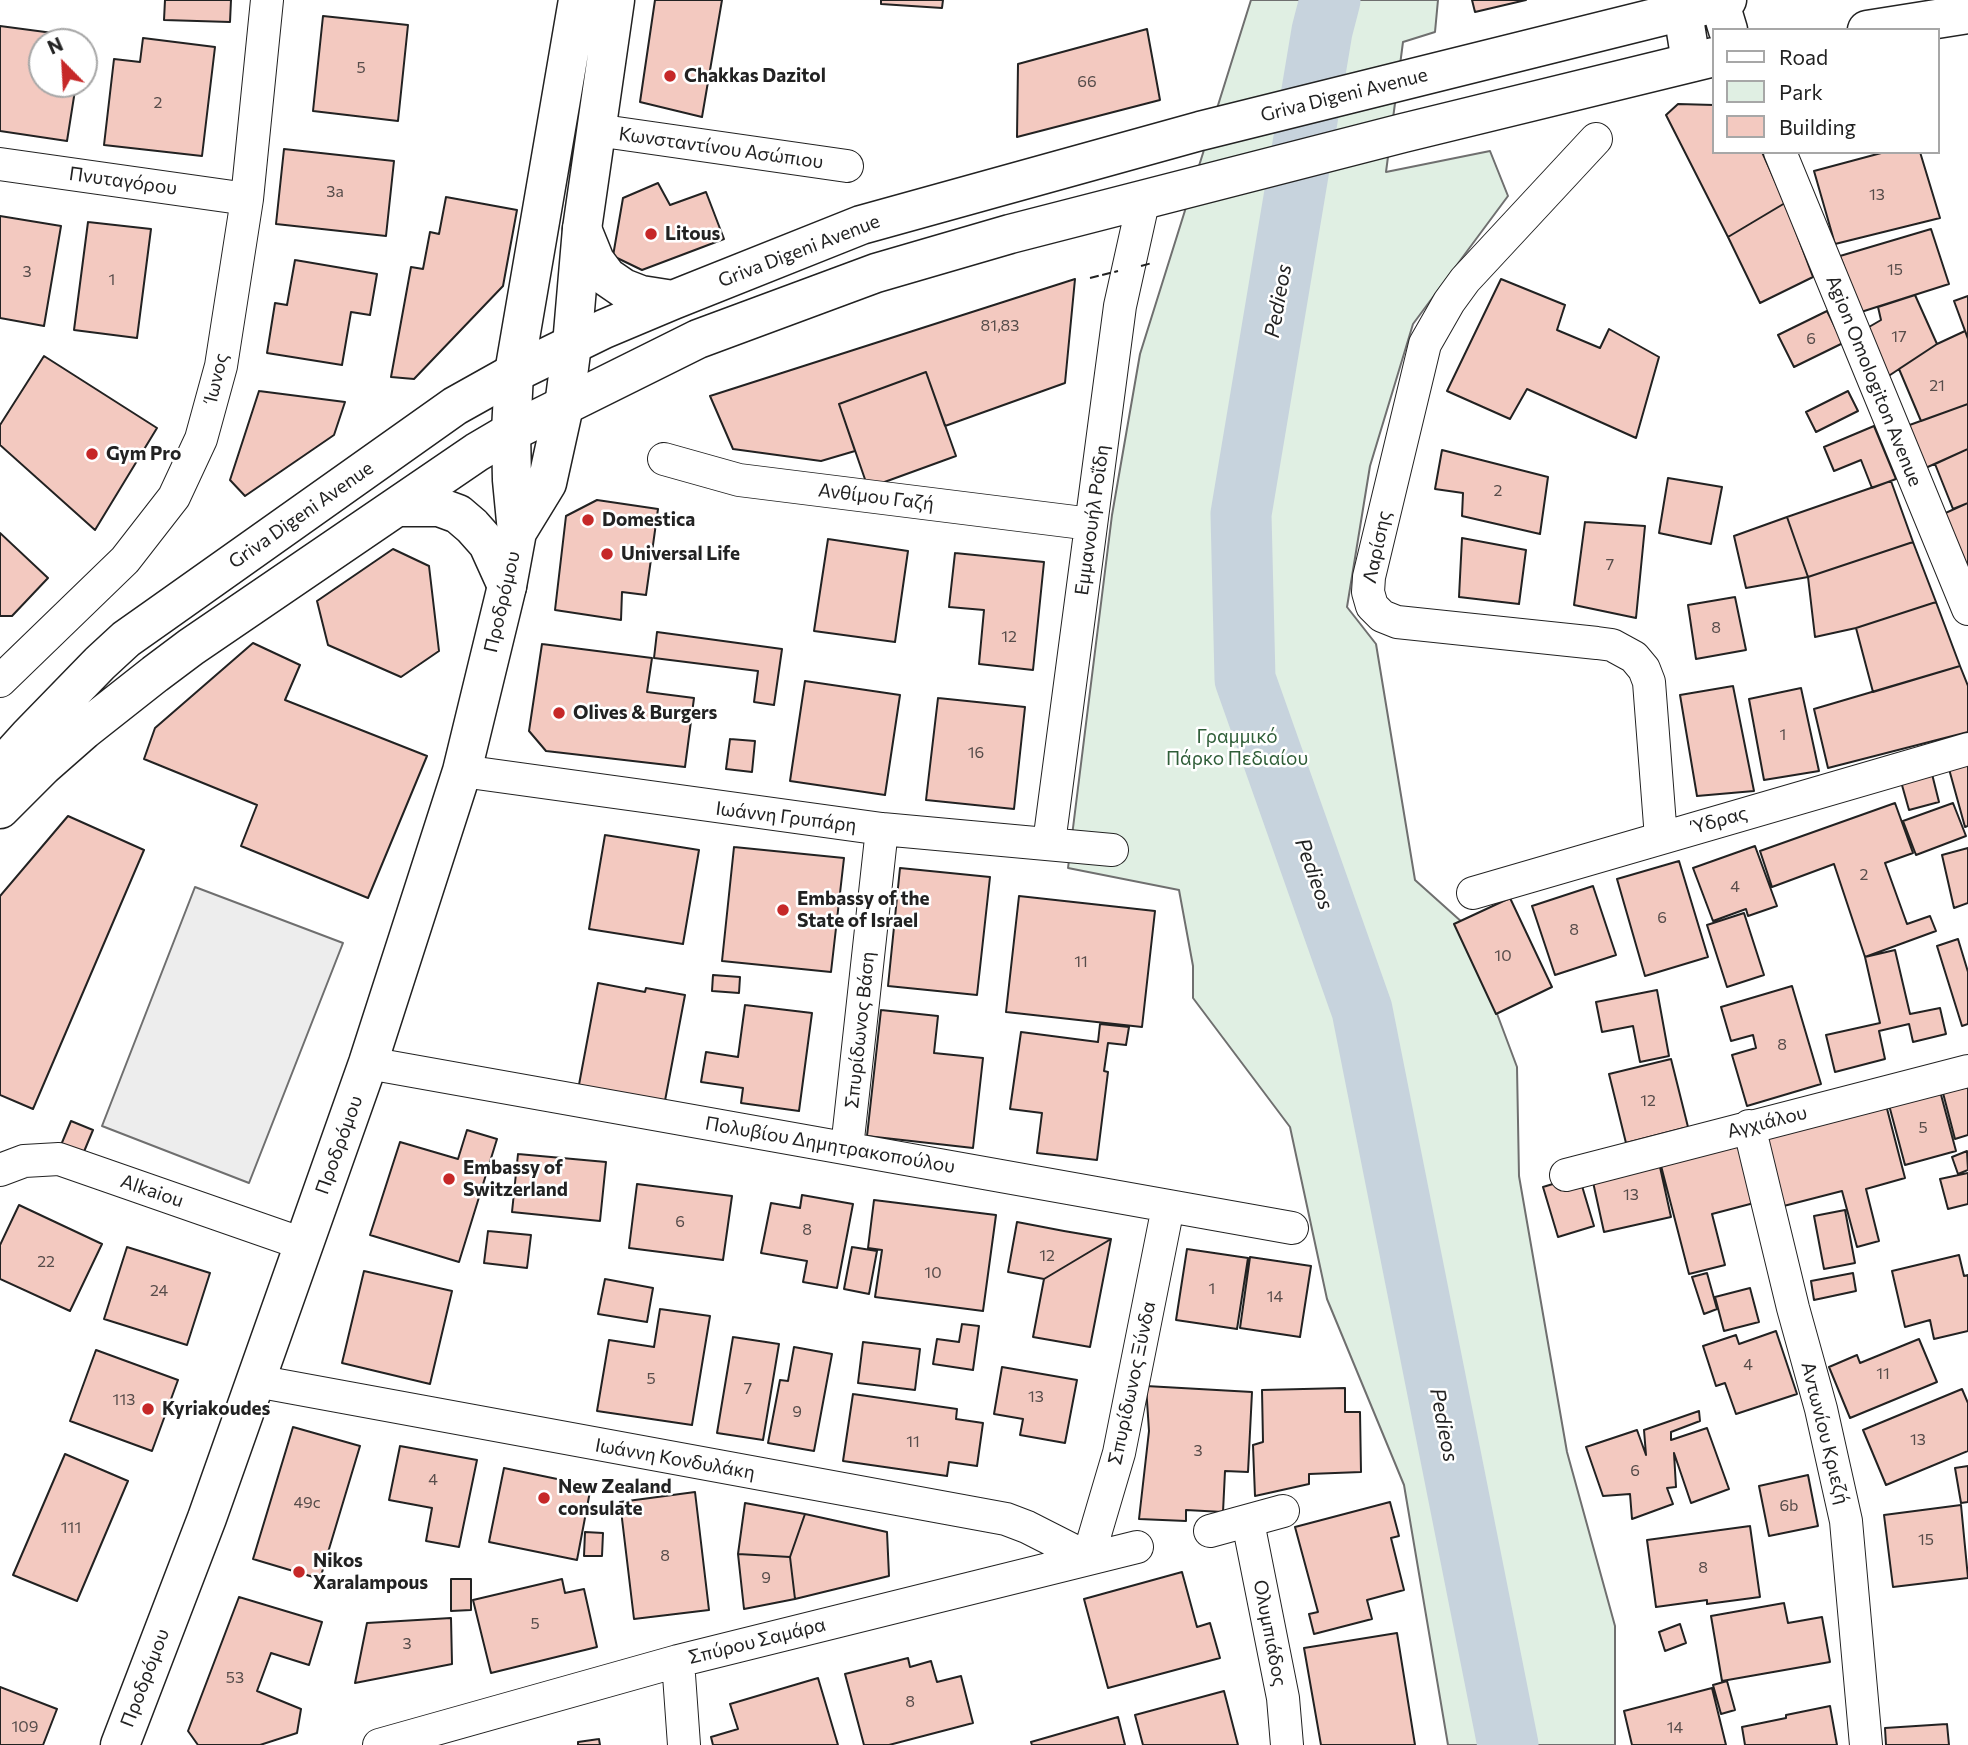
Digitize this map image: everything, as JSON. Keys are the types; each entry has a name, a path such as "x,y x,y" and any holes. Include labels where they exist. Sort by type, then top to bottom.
{"main road":[{"name":"Προδρόμου","path":"129,1735 368,1063 462,771 507,586 517,532 512,487 514,373 578,0"},
{"name":"Προδρόμου","path":"517,532 547,484 564,406 582,229 615,0"},
{"name":"Griva Digeni Avenue","path":"0,768 126,639 455,406 514,373 673,300 861,225 1200,131 1398,82 1681,5 1723,8"},
{"path":"0,809 84,730 155,674 398,506 511,432 698,339 876,273 1010,234 1703,59 1681,5"},
{"path":"1880,28 1968,14"},
{"path":"582,229 595,261 607,277 623,288 641,295 673,300"},
{"path":"398,506 439,507 458,514 488,544 507,586"}],"street":[{"name":"Ίωνος","path":"0,681 125,560 174,497 201,439 221,366 247,198 267,0"},
{"name":"Κωνσταντίνου Ασώπιου","path":"596,130 847,166"},
{"name":"Λαρίσης","path":"1596,139 1465,279 1425,344 1369,577 1368,592 1372,606 1382,616 1397,622 1612,645 1634,657 1644,669 1649,682 1661,838"},
{"name":"Agion Omologiton Avenue","path":"1781,154 1966,595"},
{"name":"Πνυταγόρου","path":"0,164 247,198"},
{"name":"Εμμανουήλ Ροΐδη","path":"1049,844 1120,306 1144,198"},
{"name":"Ανθίμου Γαζή","path":"664,459 738,480 1091,524"},
{"name":"Ύδρας","path":"1473,893 1968,749"},
{"name":"Ιωάννη Γρυπάρη","path":"462,771 882,829 1112,850"},
{"name":"Σπυρίδωνος Βάση","path":"847,1148 882,829"},
{"name":"Πολυβίου Δημητρακοπούλου","path":"368,1063 1292,1228"},
{"name":"Αγχιάλου","path":"1566,1174 1968,1071"},
{"name":"Αντωνίου Κριεζή","path":"1749,1126 1821,1409 1846,1521 1866,1745"},
{"name":"Alkaiou","path":"0,1170 23,1161 58,1159 303,1244"},
{"name":"Σπυρίδωνος Ξύνδα","path":"1088,1558 1119,1453 1168,1207"},
{"name":"Ιωάννη Κονδυλάκη","path":"256,1381 1006,1519 1088,1558"},
{"path":"1210,1531 1283,1511"},
{"name":"Ολυμπιάδος","path":"1248,1522 1283,1698 1287,1745"},
{"name":"Σπύρου Σαμάρα","path":"379,1745 678,1661 1137,1547"},
{"path":"678,1661 684,1745"}],"green space":[{"name":"Γραμμικό Πάρκο Πεδιαίου","path":"1251,0 1438,0 1435,32 1403,42 1386,172 1490,151 1508,196 1413,324 1370,466 1347,607 1376,644 1415,880 1463,923 1517,1067 1519,1176 1567,1452 1615,1626 1615,1745 1448,1745 1404,1485 1327,1299 1290,1127 1193,998 1193,966 1179,890 1068,868 1112,515 1140,354"}],"shaded area":[{"path":"195,887 343,943 249,1183 102,1126"}],"building":[{"path":"165,0 231,0 230,22 164,20"},
{"path":"655,0 722,0 702,117 640,102"},
{"path":"881,0 943,0 942,8 881,4"},
{"path":"1472,0 1526,0 1475,12"},
{"path":"323,16 408,25 398,121 313,111"},
{"path":"0,26 28,30 28,98 74,98 67,141 0,131"},
{"path":"1147,29 1160,100 1017,137 1018,64"},
{"path":"143,38 215,47 202,156 104,145 114,59 140,62"},
{"path":"1678,104 1713,105 1713,154 1763,154 1785,203 1728,237 1666,115"},
{"path":"284,149 394,161 386,236 276,224"},
{"path":"1878,154 1921,154 1940,218 1835,244 1814,171"},
{"path":"658,183 670,205 706,192 724,239 642,270 613,256 623,198"},
{"path":"446,197 517,210 503,286 414,379 391,377 411,267 423,269 430,232 439,234"},
{"path":"1785,203 1813,277 1760,303 1728,237"},
{"path":"0,216 61,226 44,326 0,318"},
{"path":"88,222 151,229 137,338 74,330"},
{"path":"1931,229 1949,284 1861,312 1840,256"},
{"path":"295,260 377,274 370,315 351,312 342,365 267,353 275,303 287,305"},
{"path":"1075,279 1065,383 945,426 926,372 839,404 855,451 821,461 733,449 710,396"},
{"path":"1501,279 1565,305 1557,330 1600,348 1609,329 1659,357 1636,438 1527,389 1510,419 1447,391"},
{"path":"1915,295 1937,344 1884,379 1862,331 1881,320 1878,307"},
{"path":"1968,296 1968,339 1954,301"},
{"path":"1827,311 1843,343 1794,367 1778,335"},
{"path":"1965,331 1968,338 1968,404 1921,421 1899,369 1937,344"},
{"path":"44,356 157,428 95,530 0,445 0,425"},
{"path":"926,372 956,456 868,488 839,404"},
{"path":"259,391 345,402 334,435 245,496 230,480"},
{"path":"1848,391 1858,411 1816,432 1806,412"},
{"path":"1968,404 1968,449 1921,470 1904,427"},
{"path":"1874,426 1896,479 1872,488 1861,460 1834,471 1824,447"},
{"path":"1968,449 1968,503 1953,509 1935,464"},
{"path":"1442,450 1548,477 1540,534 1462,516 1463,493 1435,489"},
{"path":"1668,478 1722,487 1711,544 1659,533"},
{"path":"1891,481 1913,542 1808,577 1787,517"},
{"name":"Universal Life","path":"597,500 658,509 646,595 622,592 621,620 555,610 566,516"},
{"path":"1968,503 1968,567 1964,569 1941,515"},
{"path":"1787,517 1808,577 1746,588 1734,536"},
{"path":"1585,522 1645,526 1636,618 1574,605"},
{"path":"0,533 48,578 12,616 0,616"},
{"path":"1462,538 1526,550 1519,604 1459,597"},
{"path":"828,539 908,551 895,642 814,631"},
{"path":"1913,542 1936,602 1856,628 1815,637 1808,577"},
{"path":"393,549 429,566 439,651 401,677 328,645 317,601"},
{"path":"955,553 1044,562 1033,670 979,664 984,610 949,607"},
{"path":"1735,597 1746,650 1696,659 1688,605"},
{"path":"1936,602 1960,666 1873,692 1856,628"},
{"path":"657,632 782,649 774,705 754,702 758,671 654,658"},
{"path":"253,643 300,665 285,700 427,756 368,898 241,846 257,805 144,759 155,728"},
{"path":"542,644 652,658 647,692 694,698 685,767 546,751 529,731"},
{"path":"1960,666 1968,686 1968,732 1828,768 1814,709"},
{"path":"805,681 900,695 885,795 790,781"},
{"path":"1733,686 1754,791 1697,796 1680,695"},
{"path":"1801,688 1819,771 1764,780 1749,699"},
{"path":"938,698 1025,707 1014,809 926,800"},
{"path":"730,739 755,741 752,772 726,769"},
{"path":"1968,764 1968,826 1965,827 1949,769"},
{"path":"1931,770 1939,802 1909,810 1900,778"},
{"path":"1895,803 1913,853 1885,863 1907,924 1930,916 1936,931 1865,957 1834,864 1772,887 1760,851"},
{"path":"1953,803 1966,836 1916,855 1903,821"},
{"path":"68,816 144,850 33,1109 0,1095 0,896"},
{"path":"605,835 699,850 683,944 589,929"},
{"path":"1755,846 1777,906 1748,916 1746,909 1713,921 1693,868"},
{"name":"Embassy of the State of Israel","path":"734,847 844,858 831,972 722,961"},
{"path":"1968,848 1968,903 1954,908 1942,855"},
{"path":"1679,861 1708,957 1645,976 1617,879"},
{"path":"900,868 990,877 977,995 888,986"},
{"path":"1593,886 1616,955 1555,975 1532,906"},
{"path":"1019,896 1155,911 1142,1027 1006,1012"},
{"path":"1510,898 1552,987 1496,1014 1454,924"},
{"path":"1744,913 1764,975 1727,987 1707,925"},
{"path":"1958,939 1968,972 1968,1024 1962,1026 1937,946"},
{"path":"1895,950 1910,1014 1940,1008 1946,1034 1913,1042 1909,1024 1879,1031 1885,1059 1835,1072 1826,1035 1880,1023 1865,957"},
{"path":"713,975 740,977 739,993 712,991"},
{"path":"598,983 645,992 646,988 685,995 664,1106 578,1090"},
{"path":"1792,986 1821,1084 1747,1106 1732,1055 1756,1048 1753,1035 1731,1041 1721,1007"},
{"path":"1657,990 1669,1056 1640,1062 1633,1026 1602,1032 1596,1002"},
{"path":"745,1005 812,1013 799,1111 741,1103 743,1088 701,1082 706,1052 738,1057"},
{"path":"881,1010 938,1016 934,1053 983,1058 973,1148 867,1136"},
{"path":"1100,1024 1129,1027 1126,1045 1108,1043 1104,1071 1108,1072 1097,1160 1037,1153 1042,1113 1010,1109 1021,1032 1098,1042"},
{"path":"1671,1059 1688,1127 1626,1143 1609,1074"},
{"path":"1968,1087 1968,1135 1955,1139 1943,1093"},
{"path":"1940,1091 1956,1151 1905,1165 1889,1105"},
{"path":"1885,1101 1905,1178 1866,1189 1879,1241 1857,1247 1842,1191 1772,1209 1753,1136"},
{"path":"71,1121 93,1130 83,1154 61,1145"},
{"path":"467,1130 497,1139 459,1262 370,1235 400,1142 458,1159"},
{"path":"1738,1138 1754,1203 1712,1214 1725,1265 1689,1274 1659,1158"},
{"path":"1967,1151 1968,1170 1958,1174 1952,1157"},
{"path":"518,1154 606,1162 600,1221 512,1212"},
{"path":"1658,1158 1671,1217 1604,1232 1591,1173"},
{"path":"1968,1173 1968,1204 1948,1209 1940,1179"},
{"path":"1579,1176 1594,1226 1558,1237 1543,1187"},
{"path":"637,1184 732,1196 723,1260 629,1248"},
{"path":"802,1195 853,1204 837,1288 803,1282 807,1261 761,1253 771,1203 800,1208"},
{"path":"874,1200 996,1215 983,1311 875,1297 882,1250 868,1248"},
{"path":"19,1205 102,1244 70,1311 0,1279 0,1245"},
{"path":"1845,1210 1855,1263 1824,1269 1814,1216"},
{"path":"1017,1222 1111,1239 1044,1279 1008,1272"},
{"path":"488,1231 531,1235 527,1268 484,1263"},
{"path":"1111,1239 1090,1347 1033,1337 1044,1279"},
{"path":"127,1247 210,1273 187,1345 104,1319"},
{"path":"852,1247 877,1251 869,1294 844,1289"},
{"path":"1187,1249 1248,1258 1237,1329 1176,1320"},
{"path":"1959,1255 1964,1276 1968,1275 1968,1331 1934,1339 1930,1320 1905,1327 1892,1271"},
{"path":"1250,1257 1311,1266 1300,1337 1240,1328"},
{"path":"364,1271 452,1291 430,1384 342,1363"},
{"path":"1707,1273 1717,1309 1704,1314 1692,1277"},
{"path":"1853,1273 1856,1291 1814,1300 1811,1281"},
{"path":"605,1279 653,1288 647,1322 598,1314"},
{"path":"1750,1288 1759,1322 1724,1331 1715,1297"},
{"path":"660,1309 710,1316 692,1425 597,1411 609,1340 654,1347"},
{"path":"962,1324 979,1326 973,1370 933,1364 937,1339 959,1342"},
{"path":"1776,1331 1797,1394 1736,1414 1725,1383 1716,1386 1703,1346 1736,1335 1739,1344"},
{"path":"733,1337 779,1344 763,1440 717,1433"},
{"path":"1919,1339 1937,1382 1850,1418 1829,1367 1857,1355 1860,1363"},
{"path":"863,1342 920,1349 915,1390 858,1383"},
{"path":"794,1347 832,1354 814,1451 768,1443 780,1380 788,1381"},
{"path":"96,1350 178,1380 152,1451 70,1421"},
{"path":"1002,1367 1077,1380 1065,1443 1020,1435 1023,1419 994,1414"},
{"path":"1146,1386 1252,1392 1248,1472 1225,1471 1223,1512 1186,1510 1186,1521 1139,1519 1149,1431"},
{"path":"1345,1388 1345,1412 1360,1412 1361,1472 1309,1474 1309,1484 1255,1496 1253,1445 1263,1442 1262,1390"},
{"path":"1962,1389 1968,1403 1968,1451 1886,1485 1863,1430"},
{"path":"853,1394 957,1409 956,1419 983,1423 977,1466 949,1462 947,1476 843,1461"},
{"path":"1699,1411 1700,1421 1671,1432 1671,1440 1707,1428 1729,1489 1691,1503 1674,1453 1676,1487 1667,1488 1673,1504 1632,1519 1630,1494 1603,1496 1586,1447 1637,1430 1646,1455 1644,1430"},
{"path":"293,1427 360,1446 320,1579 253,1559"},
{"path":"400,1446 477,1460 459,1547 426,1541 432,1508 389,1500"},
{"path":"65,1454 128,1481 77,1601 13,1575"},
{"path":"1968,1466 1968,1502 1961,1503 1955,1468"},
{"path":"504,1468 591,1486 577,1560 489,1542"},
{"path":"1808,1475 1818,1526 1769,1536 1759,1486"},
{"path":"695,1492 709,1610 634,1619 620,1502"},
{"path":"1390,1502 1399,1536 1391,1538 1404,1590 1367,1600 1372,1619 1314,1634 1309,1614 1318,1612 1295,1527"},
{"path":"745,1503 805,1514 790,1557 738,1554"},
{"path":"1961,1505 1968,1578 1893,1587 1884,1515"},
{"path":"805,1514 887,1532 889,1576 795,1599 790,1557"},
{"path":"1750,1526 1760,1597 1656,1607 1647,1540"},
{"path":"585,1532 603,1533 602,1556 584,1556"},
{"path":"738,1554 790,1557 795,1599 744,1609"},
{"path":"1182,1572 1197,1627 1210,1623 1220,1658 1108,1688 1084,1599"},
{"path":"451,1579 471,1579 471,1610 451,1611"},
{"path":"562,1579 565,1593 584,1589 597,1647 491,1673 473,1600"},
{"path":"239,1597 322,1622 309,1665 271,1653 257,1691 301,1709 297,1733 260,1745 198,1745 188,1731"},
{"path":"1784,1603 1788,1623 1822,1617 1830,1662 1722,1681 1711,1616"},
{"path":"451,1618 452,1664 355,1683 367,1623"},
{"path":"1680,1624 1686,1643 1665,1651 1659,1632"},
{"path":"1397,1633 1415,1745 1321,1745 1304,1648"},
{"path":"908,1658 910,1667 931,1661 937,1682 961,1676 973,1723 889,1745 864,1745 845,1674"},
{"path":"818,1678 838,1745 713,1745 711,1737 738,1729 730,1704"},
{"path":"1727,1681 1735,1710 1721,1714 1713,1685"},
{"path":"0,1687 57,1709 43,1745 0,1745"},
{"path":"1712,1688 1726,1745 1632,1745 1624,1711"},
{"path":"1224,1691 1238,1745 1143,1745 1135,1715"},
{"path":"1830,1706 1837,1745 1745,1745 1742,1727"},
{"path":"1118,1717 1125,1745 1032,1745 1031,1742"},
{"path":"1947,1724 1949,1745 1886,1745 1885,1728"},
{"path":"599,1739 600,1745 578,1745 578,1742"}],"waterway":[{"name":"Pedieos","path":"1330,0 1322,31 1241,514 1245,679 1362,1010 1508,1745"}],"fence":[{"path":"1141,266 1152,263"},
{"path":"1090,278 1118,271"}],"place":[{"name":"Chakkas Dazitol","path":"670,76"},
{"name":"Litous","path":"651,234"},
{"name":"Gym Pro","path":"92,454"},
{"name":"Domestica","path":"588,520"},
{"name":"Universal Life","path":"607,554"},
{"name":"Olives & Burgers","path":"559,713"},
{"name":"Embassy of the State of Israel","path":"783,910"},
{"name":"Embassy of Switzerland","path":"449,1179"},
{"name":"Kyriakoudes","path":"148,1409"},
{"name":"New Zealand consulate","path":"544,1498"},
{"name":"Nikos Xaralampous","path":"299,1572"}]}
